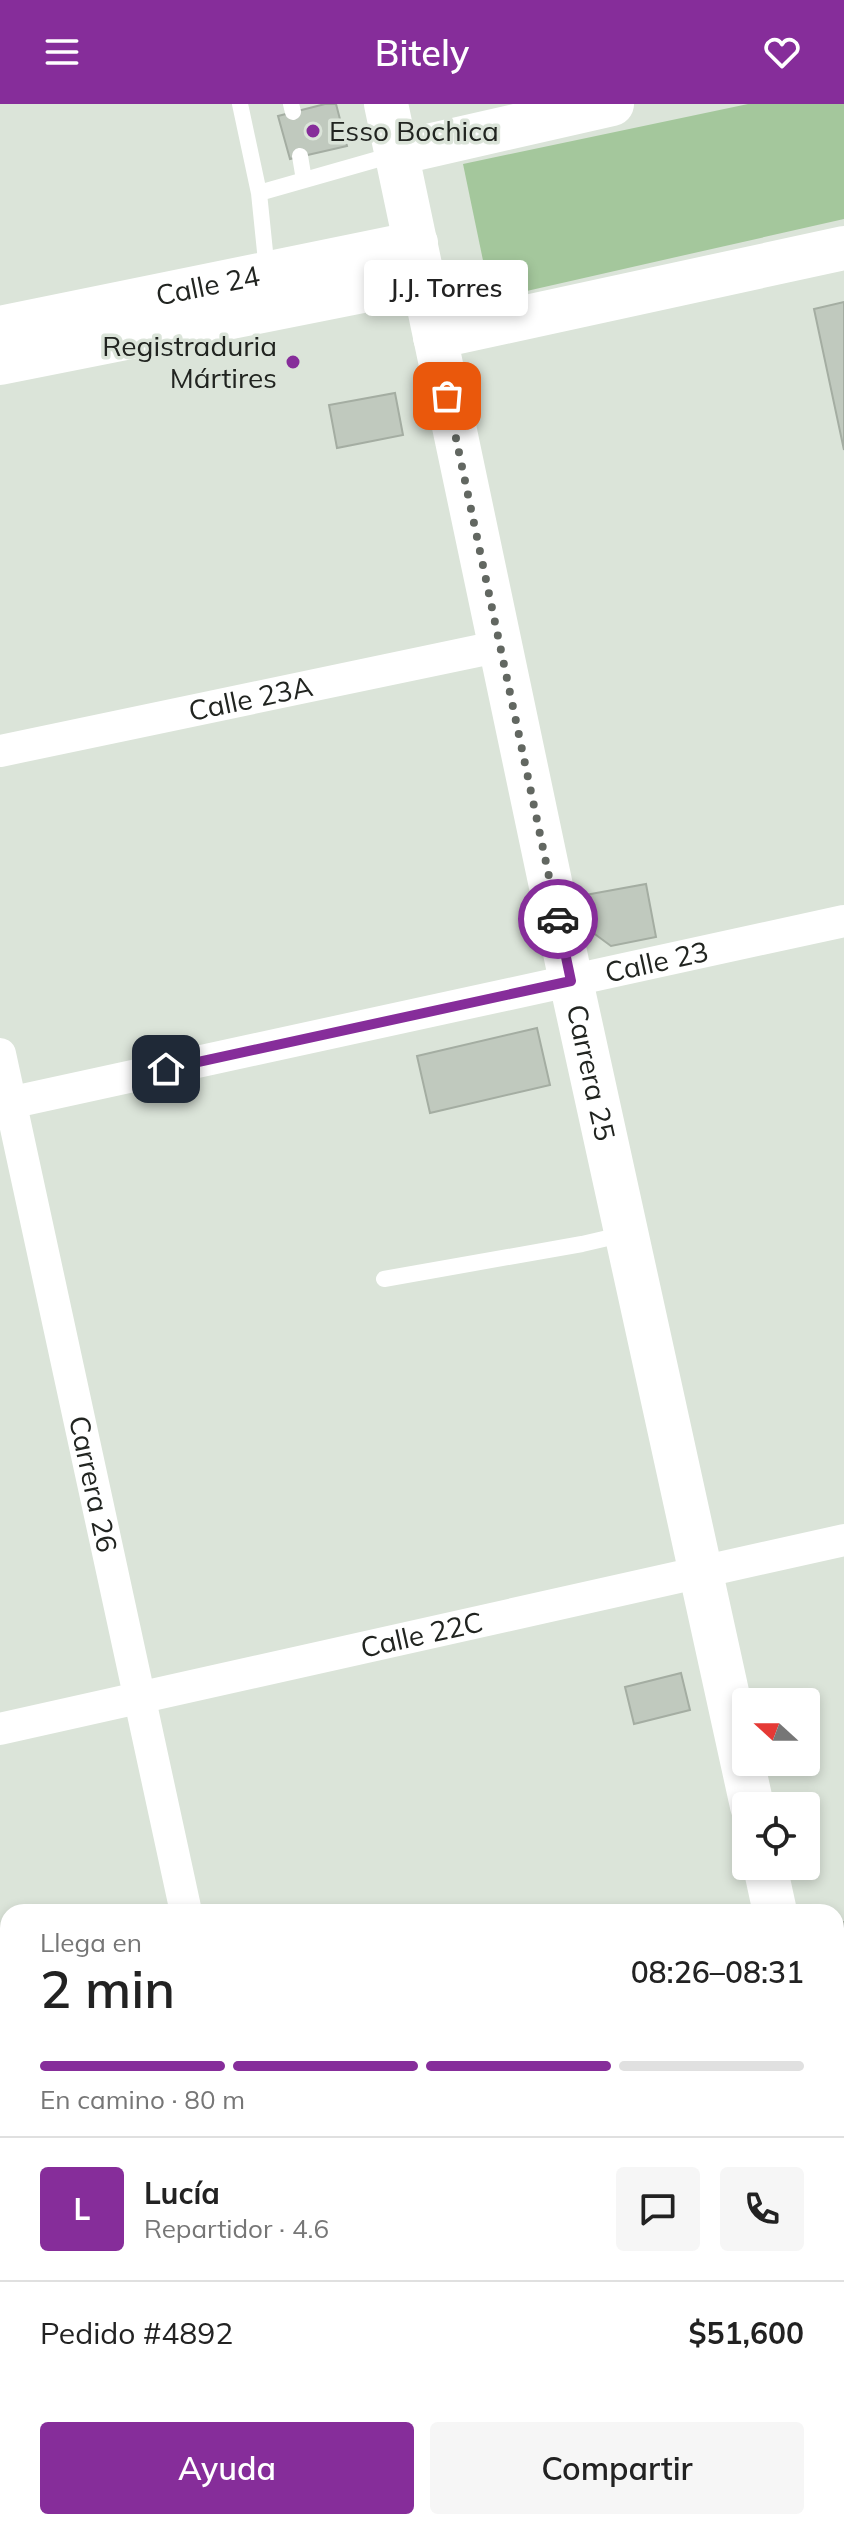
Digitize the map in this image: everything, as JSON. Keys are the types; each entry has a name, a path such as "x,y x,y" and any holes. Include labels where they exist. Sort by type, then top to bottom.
{"street":[{"name":"Carrera 25","path":"386,104 571,981 749,1792"},
{"path":"397,153 612,104"},
{"path":"435,337 844,248"},
{"name":"Calle 24","path":"0,328 267,273 419,261"},
{"name":"Calle 24","path":"0,363 419,261"},
{"name":"Calle 23A","path":"0,751 501,646"},
{"name":"Calle 23","path":"5,1104 844,921"},
{"name":"Carrera 26","path":"0,1054 5,1104 184,1904"},
{"name":"Calle 22C","path":"0,1729 844,1540"},
{"path":"768,1880 773,1904"}],"lane":[{"path":"240,104 259,193 267,273"},
{"path":"259,193 397,153"},
{"path":"300,156 304,180"},
{"path":"384,1279 627,1234"}],"green space":[{"path":"748,104 844,104 844,219 491,299 463,164"}],"building":[{"name":"Esso Bochica","path":"336,104 347,146 290,159 278,116"},
{"path":"844,302 844,450 814,309"},
{"path":"395,393 403,435 337,448 329,405"},
{"path":"646,884 656,937 611,946 592,932 585,895"},
{"path":"537,1028 550,1085 430,1113 417,1056"},
{"path":"681,1673 690,1710 634,1724 625,1687"}],"way so far":[{"path":"447,396 558,919"}],"place":[{"name":"Esso Bochica","path":"313,131"},
{"name":"Registraduria Mártires","path":"293,362"},
{"name":"J.J. Torres","path":"447,396"}],"route":[{"path":"166,1069 571,981 558,919"}]}
